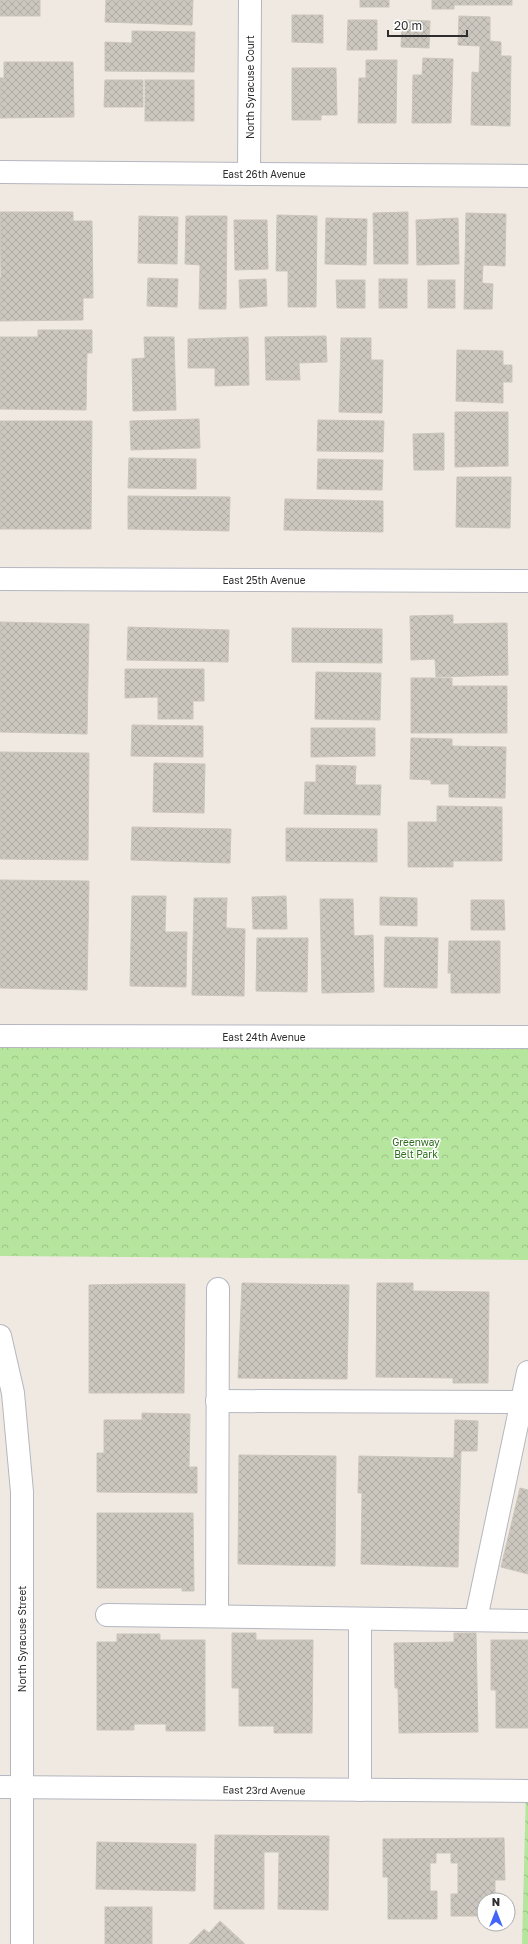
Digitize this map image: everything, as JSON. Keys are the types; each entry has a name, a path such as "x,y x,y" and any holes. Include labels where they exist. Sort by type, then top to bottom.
{"street":[{"name":"North Syracuse Court","path":"249,174 250,0"},
{"name":"East 26th Avenue","path":"0,172 528,176"},
{"name":"East 25th Avenue","path":"0,579 528,581"},
{"name":"East 24th Avenue","path":"0,1036 528,1037"},
{"path":"217,1616 218,1289"},
{"name":"North Syracuse Street","path":"0,1336 13,1393 22,1492 10,1787 22,1944"},
{"path":"476,1619 528,1372"},
{"path":"217,1401 521,1402"},
{"path":"107,1615 360,1619 476,1619 528,1621"},
{"path":"360,1619 360,1790"},
{"name":"East 23rd Avenue","path":"10,1787 528,1791"}],"green space":[{"name":"Greenway Belt Park","path":"0,1035 528,1037 528,1260 0,1256"},
{"path":"526,1791 528,1791 528,1944 522,1944"}],"building":[{"path":"0,0 40,0 40,16 0,16"},
{"path":"106,0 193,0 192,25 105,22"},
{"path":"360,0 389,0 389,7 360,7"},
{"path":"432,0 512,0 512,5 454,5 454,9 432,9"},
{"path":"292,15 323,15 323,43 292,42"},
{"path":"459,16 490,17 490,41 501,42 501,56 511,56 510,126 471,125 472,72 479,73 480,46 458,45"},
{"path":"348,20 377,20 377,50 347,50"},
{"path":"402,20 430,21 429,48 401,47"},
{"path":"132,31 195,32 194,72 105,71 105,42 132,43"},
{"path":"423,58 453,59 451,123 412,123 413,75 422,75"},
{"path":"366,60 397,60 396,123 358,123 359,78 366,78"},
{"path":"4,62 73,62 74,117 0,118 0,78 4,78"},
{"path":"292,68 336,68 337,115 321,115 321,120 292,120"},
{"path":"105,80 143,80 143,107 104,107"},
{"path":"145,80 194,80 194,121 145,121"},
{"path":"0,212 73,212 73,221 92,221 93,298 83,298 83,320 0,321"},
{"path":"408,212 408,264 374,264 373,213"},
{"path":"466,213 506,214 505,266 483,265 482,283 493,284 492,309 464,309"},
{"path":"277,215 317,216 316,307 288,307 288,271 276,271"},
{"path":"139,216 178,217 177,264 138,263"},
{"path":"186,216 227,216 226,309 199,309 200,265 185,264"},
{"path":"326,218 367,219 366,265 325,264"},
{"path":"458,218 459,264 417,265 416,220"},
{"path":"234,220 267,220 268,269 235,270"},
{"path":"148,278 178,279 177,307 147,306"},
{"path":"266,279 267,306 240,308 239,280"},
{"path":"379,279 407,279 407,308 379,308"},
{"path":"336,280 365,280 365,308 337,308"},
{"path":"428,280 455,280 455,308 428,308"},
{"path":"38,330 92,330 92,353 87,353 86,410 0,409 0,337 38,337"},
{"path":"326,336 327,362 299,363 300,380 266,380 265,337"},
{"path":"144,337 174,337 176,410 133,411 132,359 145,358"},
{"path":"248,337 249,385 215,386 215,368 188,368 188,339"},
{"path":"341,338 371,338 371,360 383,360 382,413 339,412"},
{"path":"457,350 503,351 503,365 512,365 512,382 503,382 503,403 456,401"},
{"path":"455,412 508,412 508,466 455,467"},
{"path":"199,419 200,448 131,450 130,421"},
{"path":"318,420 384,421 383,452 317,451"},
{"path":"0,421 92,421 91,529 0,529"},
{"path":"444,433 444,470 414,470 413,434"},
{"path":"129,458 196,459 196,489 128,488"},
{"path":"318,459 383,460 382,490 317,489"},
{"path":"457,477 511,477 510,528 456,527"},
{"path":"128,496 230,497 229,531 128,529"},
{"path":"285,499 383,501 383,532 284,530"},
{"path":"453,615 453,624 507,623 508,675 436,677 435,659 411,660 410,616"},
{"path":"0,622 89,624 87,734 0,732"},
{"path":"128,627 229,630 228,662 127,660"},
{"path":"292,628 382,629 382,663 292,662"},
{"path":"125,669 204,669 204,701 193,701 193,719 158,719 158,697 125,698"},
{"path":"316,672 381,673 380,720 315,719"},
{"path":"411,678 452,678 452,686 507,686 507,733 411,733"},
{"path":"132,725 203,726 203,757 131,756"},
{"path":"311,728 375,728 375,756 311,757"},
{"path":"411,738 452,739 452,746 506,747 505,798 449,797 449,784 431,784 431,780 410,779"},
{"path":"0,752 89,753 88,860 0,859"},
{"path":"154,763 205,764 204,813 153,812"},
{"path":"316,765 356,766 355,785 381,785 380,815 304,814 305,782 316,782"},
{"path":"437,806 502,807 502,861 453,861 453,867 408,867 408,822 437,822"},
{"path":"132,827 231,829 230,863 131,860"},
{"path":"286,828 377,829 377,862 286,861"},
{"path":"0,880 89,881 87,990 0,988"},
{"path":"132,896 166,896 165,932 187,932 186,987 130,986"},
{"path":"286,896 287,929 253,929 252,897"},
{"path":"380,897 417,898 417,926 380,925"},
{"path":"194,898 227,898 226,928 245,929 244,996 192,995"},
{"path":"320,899 353,899 354,936 373,935 374,992 322,993"},
{"path":"471,900 504,900 505,930 471,930"},
{"path":"385,937 438,938 437,988 384,987"},
{"path":"257,938 308,938 307,992 256,991"},
{"path":"449,941 500,941 500,993 451,993 451,973 448,973"},
{"path":"242,1283 349,1285 347,1379 238,1378"},
{"path":"377,1283 413,1283 413,1291 489,1292 488,1383 453,1383 453,1378 376,1377"},
{"path":"185,1284 184,1393 89,1393 89,1285"},
{"path":"142,1413 190,1414 189,1467 197,1467 197,1493 97,1492 97,1453 104,1453 104,1420 142,1420"},
{"path":"455,1420 478,1421 477,1451 461,1451 458,1567 361,1564 362,1493 358,1493 359,1456 454,1458"},
{"path":"239,1455 336,1456 335,1566 238,1564"},
{"path":"520,1488 528,1490 528,1574 501,1567"},
{"path":"97,1513 193,1513 194,1591 182,1591 182,1588 97,1588"},
{"path":"232,1633 256,1633 256,1640 313,1640 312,1733 274,1733 274,1726 239,1726 239,1688 232,1688"},
{"path":"454,1633 476,1633 478,1732 399,1733 398,1688 395,1688 394,1643 454,1642"},
{"path":"117,1634 160,1634 160,1640 205,1640 205,1731 166,1731 166,1724 134,1724 134,1730 97,1730 97,1642 117,1642"},
{"path":"491,1640 528,1640 528,1728 496,1728 496,1690 491,1690"},
{"path":"215,1835 329,1836 328,1910 278,1909 279,1852 264,1852 264,1909 214,1909"},
{"path":"504,1838 505,1880 495,1880 495,1892 476,1892 476,1916 451,1916 451,1894 458,1894 458,1863 451,1863 451,1853 436,1853 436,1863 430,1863 430,1891 437,1891 437,1919 388,1919 388,1877 383,1877 383,1839"},
{"path":"97,1842 196,1844 195,1891 96,1889"},
{"path":"105,1907 152,1907 152,1944 105,1944"},
{"path":"220,1921 245,1944 189,1944 204,1929 209,1933"}]}
